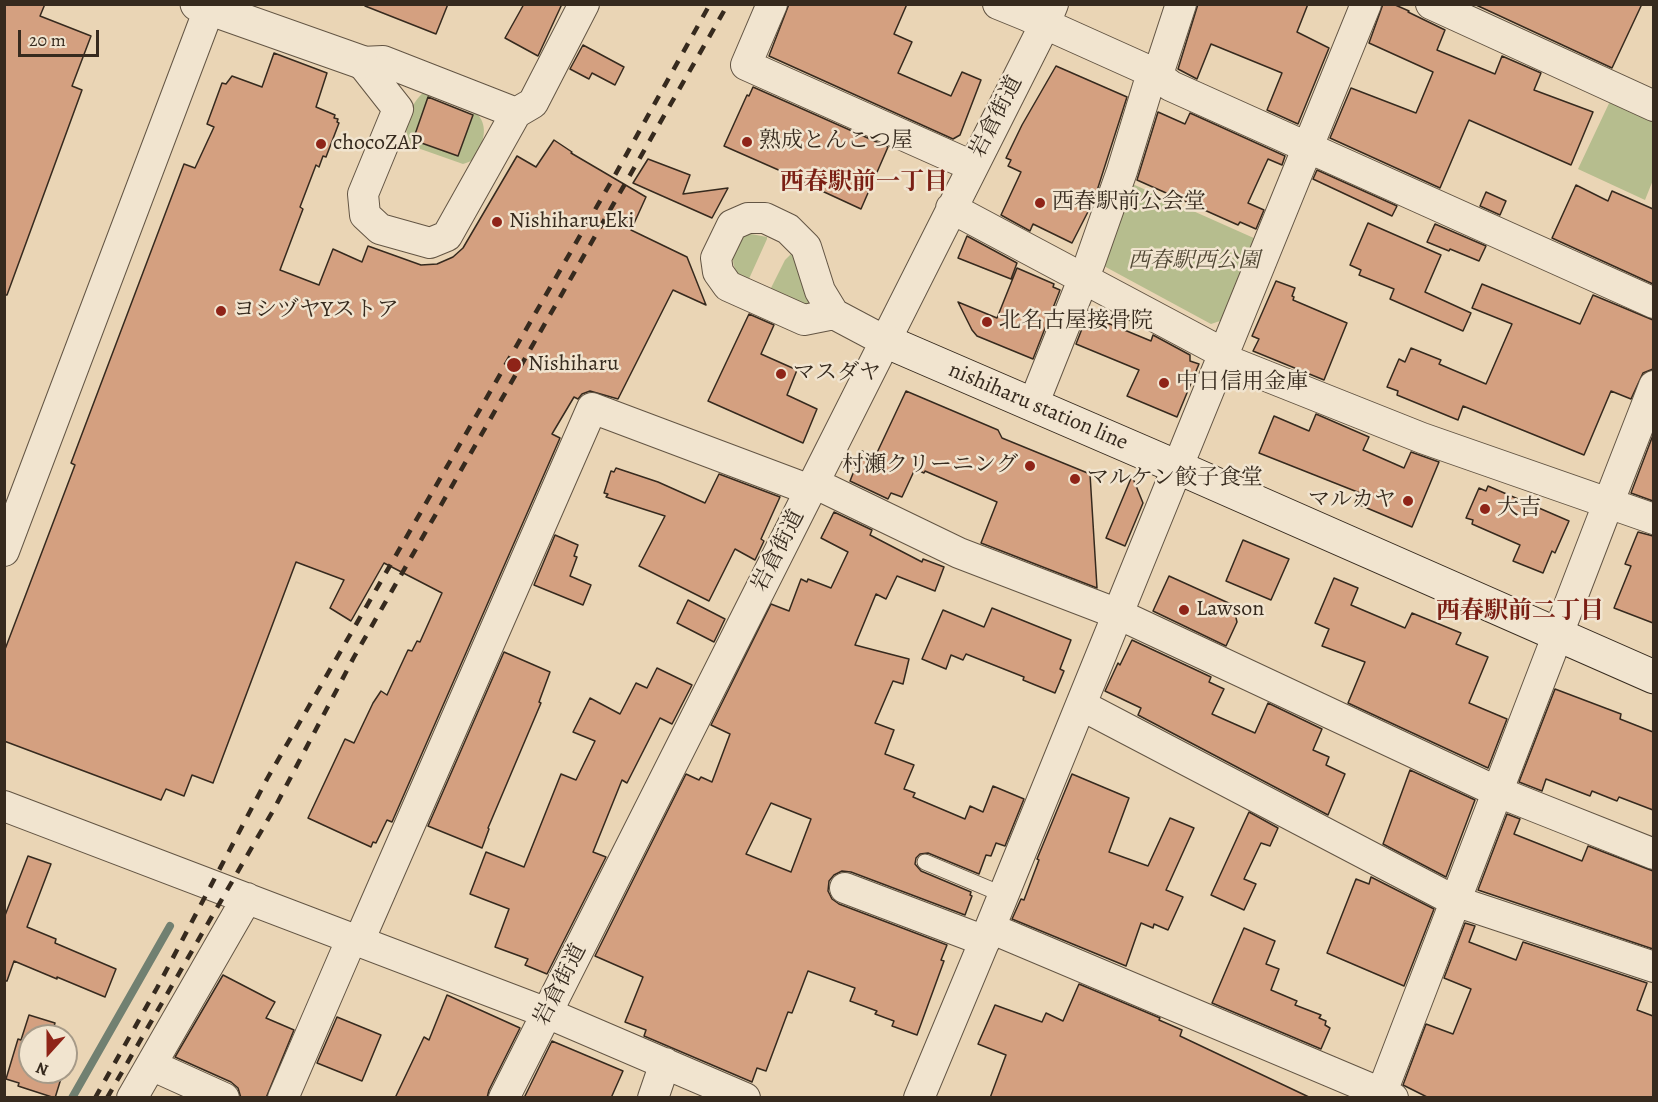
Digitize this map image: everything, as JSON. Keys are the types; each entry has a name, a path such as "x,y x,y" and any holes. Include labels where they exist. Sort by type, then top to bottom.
{"main road":[{"path":"203,7 361,62"},
{"name":"nishiharu station line","path":"883,340 1653,677"}],"street":[{"path":"427,78 398,109 363,194 365,215 380,229 430,243 447,236 516,113 533,103 584,4"},
{"path":"772,4 746,64 972,166"},
{"path":"998,4 1049,14 1154,73 1171,86 1653,303"},
{"path":"1033,405 1083,278 1122,171 1149,83 1161,65 1181,4"},
{"path":"919,1098 1004,895 1366,4"},
{"path":"1431,4 1653,106"},
{"path":"4,551 203,7"},
{"name":"岩倉街道","path":"504,1098 812,487 883,340 1049,14"},
{"path":"361,62 383,61 516,113"},
{"path":"361,62 398,109"},
{"path":"951,208 1083,278 1222,356 1422,438 1653,519"},
{"path":"834,314 883,340"},
{"path":"845,888 988,934 1387,1095 1455,901 1653,386"},
{"path":"283,1098 592,408 812,487 959,553 1118,614 1498,792 1653,854"},
{"path":"1081,705 1455,901 1653,967"},
{"path":"4,806 547,1012 745,1098"},
{"path":"132,1098 247,898"},
{"path":"653,1098 665,1063"},
{"path":"151,1065 224,1098"}],"lane":[{"path":"925,862 1004,895"}],"green space":[{"path":"425,91 459,103 471,109 477,114 483,122 484,133 480,150 476,156 463,164 412,146 406,132 406,124 415,103","holes":["432,96 471,109 473,113 460,152 455,155 417,142 414,137 428,98"]},
{"path":"1612,97 1653,116 1653,180 1645,200 1578,169"},
{"name":"西春駅西公園","path":"1128,182 1256,239 1226,319 1211,324 1102,265"},
{"path":"751,234 767,237 767,239 748,281 738,274 733,256 734,249 741,238"},
{"path":"792,253 797,255 811,304 770,290 785,260"}],"building":[{"path":"4,4 45,4 40,16 91,36 72,86 82,90 7,295 4,295"},
{"path":"365,4 448,4 436,34 365,6"},
{"path":"524,4 562,4 538,56 505,38"},
{"path":"789,4 907,4 894,34 912,42 898,73 951,96 962,72 981,80 960,135 953,139 769,56"},
{"path":"1198,4 1308,4 1297,32 1329,48 1298,124 1267,110 1282,73 1211,44 1197,79 1178,69"},
{"path":"1383,4 1393,4 1445,30 1437,50 1495,74 1502,56 1541,73 1534,90 1593,112 1571,165 1469,120 1440,188 1330,138 1351,88 1416,113 1433,72 1369,43"},
{"path":"1474,4 1642,4 1612,68"},
{"path":"583,45 624,67 615,85 592,73 589,79 570,69"},
{"path":"274,53 327,73 316,107 335,115 334,118 338,119 339,123 326,157 323,156 319,167 316,165 300,207 303,209 280,270 319,285 333,249 362,262 368,246 421,265 437,264 453,257 463,248 517,156 536,167 554,140 571,153 646,197 631,230 687,257 706,305 673,290 618,399 590,391 582,394 578,399 574,397 552,434 560,438 392,822 387,820 376,843 373,842 371,847 308,818 345,739 354,743 381,691 387,695 408,650 412,651 417,641 420,642 442,593 384,563 351,621 330,608 344,580 296,562 213,783 192,775 184,796 166,789 161,800 4,741 4,652 75,465 71,463 184,164 195,168 214,127 207,124 222,83 226,84 232,76 262,87"},
{"path":"1056,66 1127,97 1094,200 1072,243 1033,224 1030,231 1001,215 1021,172 1008,166 1011,160 1006,158"},
{"path":"753,87 888,147 861,209 724,146 747,95 749,96"},
{"path":"428,97 473,115 458,156 413,140"},
{"path":"1158,112 1185,124 1190,113 1285,156 1282,165 1268,159 1248,203 1264,210 1256,229 1240,222 1238,225 1137,180"},
{"path":"648,159 690,175 683,194 728,188 712,218 633,183"},
{"path":"1317,170 1397,206 1392,216 1313,179"},
{"path":"1576,185 1608,201 1612,191 1653,209 1653,284 1552,238"},
{"path":"1486,192 1506,201 1500,215 1480,206"},
{"path":"1368,223 1441,255 1425,292 1471,313 1463,331 1390,299 1394,289 1359,275 1361,270 1350,265"},
{"path":"1435,224 1486,246 1479,261 1427,242"},
{"path":"967,236 1017,263 1011,279 958,258"},
{"path":"1017,268 1054,284 1053,287 1060,290 1033,359 977,336 958,302 997,318"},
{"path":"1276,281 1295,288 1293,300 1347,323 1324,380 1253,351 1259,339 1252,336"},
{"path":"1482,284 1580,324 1593,295 1653,320 1653,369 1643,373 1631,399 1611,391 1584,455 1463,406 1458,420 1397,395 1398,391 1387,387 1399,359 1405,362 1411,348 1441,360 1439,364 1486,384 1512,324 1472,308"},
{"path":"1089,311 1107,318 1105,322 1151,341 1153,335 1190,355 1190,361 1199,364 1177,417 1127,396 1139,370 1076,344"},
{"path":"749,314 774,325 761,354 797,370 787,395 817,409 803,443 708,401"},
{"path":"906,391 998,430 1002,438 1090,474 1097,588 981,543 997,502 925,471 924,473 915,469 902,497 891,493 888,499 850,481 862,451 875,457"},
{"path":"1316,414 1369,437 1363,450 1404,468 1411,452 1439,462 1412,527 1355,503 1360,493 1259,453 1274,416 1309,431"},
{"path":"1653,435 1653,501 1631,493"},
{"path":"616,468 658,482 705,503 719,474 780,497 761,539 764,541 755,560 735,549 709,601 639,566 665,516 606,497 608,494 604,493 611,471 614,472"},
{"path":"1132,476 1143,503 1125,546 1106,538"},
{"path":"1488,486 1569,521 1543,573 1513,561 1520,545 1472,524 1473,520 1466,518 1479,488 1486,491"},
{"path":"834,512 872,530 870,535 922,562 923,559 944,567 935,591 897,576 886,599 876,594 855,645 909,659 903,684 893,681 875,723 894,730 885,754 914,765 904,789 915,793 913,797 965,819 970,806 983,812 993,786 1024,799 1005,846 996,843 991,856 986,855 979,874 928,853 920,854 916,858 915,864 921,871 971,892 972,896 965,915 851,872 842,871 829,881 828,891 832,899 839,904 947,945 941,960 944,961 917,1035 892,1026 894,1021 875,1014 877,1011 850,1001 855,988 808,971 792,1013 788,1012 766,1071 757,1068 752,1082 644,1036 646,1030 625,1022 643,977 595,956 686,774 699,780 701,777 712,782 730,734 711,725 771,604 789,611 801,579 807,582 808,579 831,588 848,552 821,538","holes":["771,803 811,819 791,872 746,854"]},
{"path":"1638,532 1653,536 1653,623 1614,608 1631,566 1625,564"},
{"path":"555,535 578,545 574,556 577,557 570,576 591,585 583,605 534,585"},
{"path":"1243,540 1289,559 1271,600 1226,581"},
{"path":"1169,576 1233,605 1237,622 1226,646 1153,611"},
{"path":"1334,578 1358,588 1351,605 1405,628 1412,613 1461,633 1456,644 1488,657 1469,703 1507,719 1488,768 1348,703 1365,662 1322,646 1329,629 1315,623"},
{"path":"688,600 725,619 714,642 677,623"},
{"path":"992,608 1071,640 1060,669 1064,671 1055,693 1023,680 1024,677 966,654 963,660 951,655 946,669 922,659 943,610 984,627"},
{"path":"1132,640 1211,677 1209,682 1224,689 1212,714 1255,733 1268,703 1322,729 1313,750 1329,757 1326,765 1345,774 1328,815 1138,715 1141,708 1105,691"},
{"path":"504,652 550,672 539,702 541,703 488,828 482,848 428,826"},
{"path":"657,668 692,685 672,724 660,718 627,783 622,780 593,852 606,857 547,974 525,965 528,959 495,947 509,909 470,894 486,852 524,867 561,774 576,780 595,741 573,732 590,698 620,714 636,683 647,688"},
{"path":"1555,689 1621,714 1620,719 1653,732 1653,810 1619,797 1617,801 1592,791 1590,796 1546,779 1542,791 1519,782"},
{"path":"1410,770 1475,800 1446,877 1383,844"},
{"path":"1072,774 1129,798 1109,852 1148,866 1170,818 1194,828 1166,890 1183,897 1168,930 1154,924 1153,928 1141,923 1126,966 1012,919 1021,899 1024,900 1039,860 1037,859"},
{"path":"1249,812 1278,828 1270,846 1261,843 1244,879 1256,884 1244,910 1211,895"},
{"path":"1507,814 1520,819 1514,834 1582,861 1588,846 1653,871 1653,949 1478,890"},
{"path":"28,856 51,864 27,927 56,939 55,943 116,969 105,997 14,961 7,981 4,981 4,918"},
{"path":"1371,877 1434,909 1404,986 1327,953 1356,879 1369,884"},
{"path":"1465,923 1475,926 1469,942 1516,960 1523,942 1647,983 1637,1010 1653,1016 1653,1098 1429,1098 1403,1085 1426,1024 1453,1034 1471,989 1444,978"},
{"path":"1244,928 1275,941 1266,964 1279,969 1271,990 1297,1001 1295,1005 1321,1015 1319,1018 1326,1021 1325,1025 1330,1028 1321,1049 1212,1003"},
{"path":"223,975 275,1002 266,1018 294,1030 266,1098 241,1098 238,1088 231,1082 175,1057"},
{"path":"1079,984 1160,1018 1159,1020 1182,1030 1180,1036 1311,1098 990,1098 1006,1055 978,1044 995,1005 1042,1022 1046,1013 1063,1021"},
{"path":"447,995 520,1028 487,1098 395,1098 424,1037 429,1040"},
{"path":"29,1015 55,1023 55,1024 26,1024"},
{"path":"337,1017 381,1035 362,1081 317,1063"},
{"path":"18,1039 18,1083 6,1079"},
{"path":"552,1041 623,1071 611,1098 524,1098"},
{"path":"19,1084 59,1084 55,1098 18,1086"}],"waterway":[{"path":"72,1098 170,926"}],"railway":[{"path":"95,1098 157,988 267,779 615,175 710,4"},
{"path":"107,1098 274,809 354,657 728,4"}],"place":[{"name":"熟成とんこつ屋","path":"747,142"},
{"name":"chocoZAP","path":"321,144"},
{"name":"西春駅前公会堂","path":"1040,203"},
{"name":"Nishiharu Eki","path":"497,222"},
{"name":"ヨシヅヤYストア","path":"221,311"},
{"name":"北名古屋接骨院","path":"987,322"},
{"name":"Nishiharu","path":"514,365"},
{"name":"マスダヤ","path":"781,374"},
{"name":"中日信用金庫","path":"1164,383"},
{"name":"村瀬クリーニング","path":"1030,466"},
{"name":"マルケン餃子食堂","path":"1075,479"},
{"name":"マルカヤ","path":"1408,501"},
{"name":"大吉","path":"1485,509"},
{"name":"Lawson","path":"1184,610"}],"district":[{"name":"西春駅前一丁目","path":"864,183"},
{"name":"西春駅前二丁目","path":"1520,612"}]}
